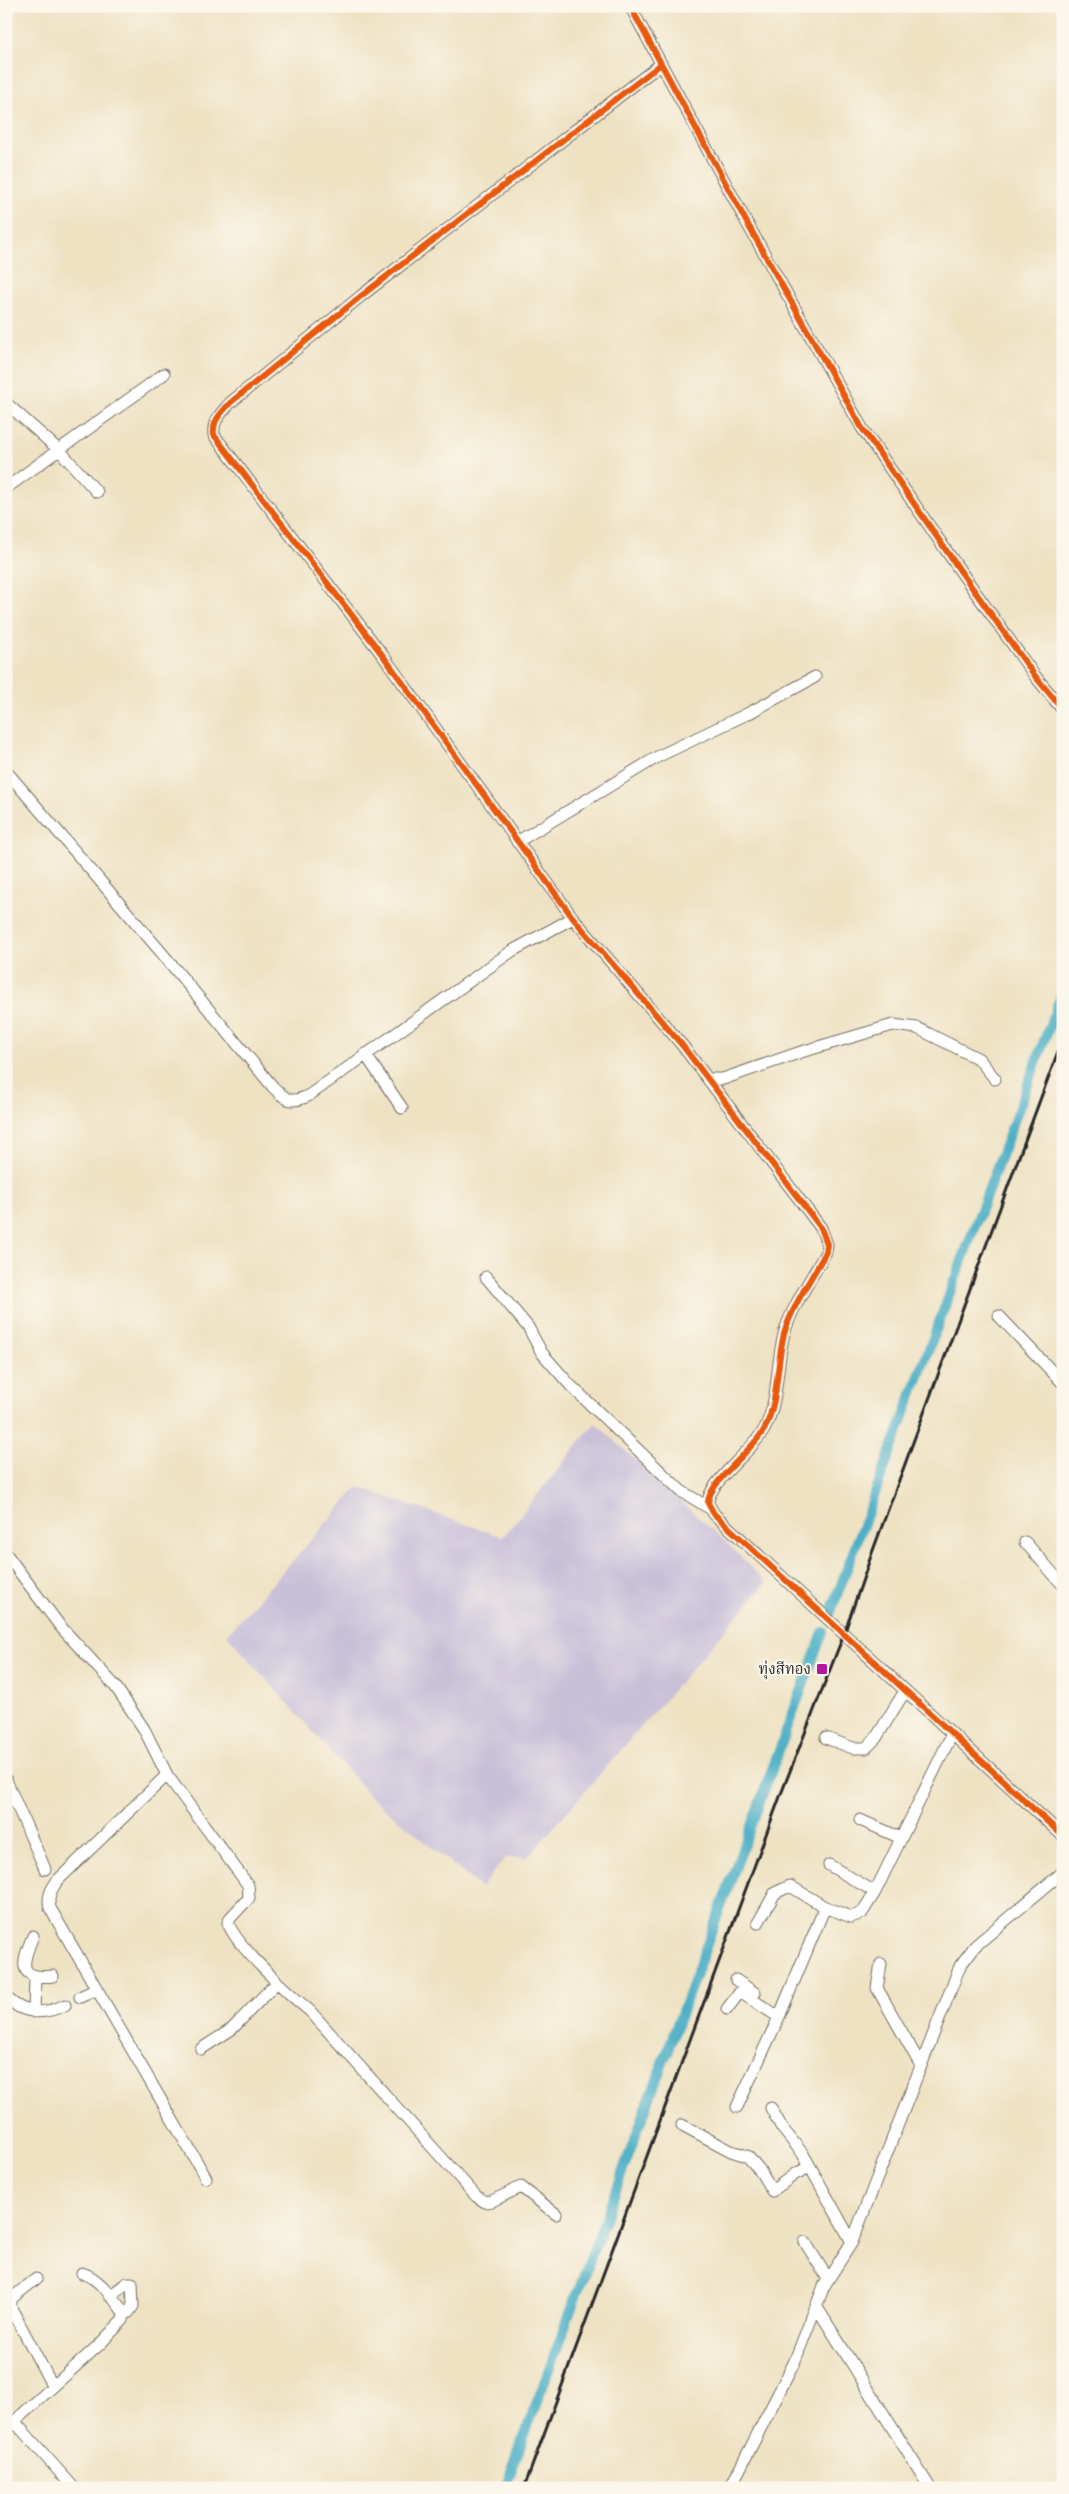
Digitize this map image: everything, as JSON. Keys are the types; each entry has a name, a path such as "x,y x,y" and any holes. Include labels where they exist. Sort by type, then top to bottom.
{"street":[{"path":"630,6 746,223 862,428 1035,676 1063,710"},
{"path":"661,64 361,296 230,404 216,419 213,428 218,441 384,657 573,918 682,1045 815,1216 826,1244 826,1252 784,1334 772,1409 764,1430 755,1443 712,1490 708,1497 714,1514 1063,1836"},
{"path":"6,488 164,374"},
{"path":"8,407 58,450 97,492"},
{"path":"517,842 659,756 749,713 815,676"},
{"path":"6,771 284,1098 296,1101 308,1096 512,951 573,918"},
{"path":"709,1079 723,1079 801,1052 893,1025 917,1028 979,1059 995,1079"},
{"path":"365,1054 402,1108"},
{"path":"486,1277 528,1327 542,1353 570,1385 680,1490 711,1509"},
{"path":"999,1316 1063,1383"},
{"path":"1024,1542 1063,1585"},
{"path":"6,1554 60,1626 115,1686 144,1729 167,1775 248,1885 249,1898 231,1917 228,1923 232,1932 277,1982 310,2010 476,2196 485,2202 492,2201 521,2187 556,2214"},
{"path":"826,1738 854,1748 866,1748 876,1738 906,1691"},
{"path":"758,1923 775,1893 790,1886 825,1907 851,1916 858,1916 874,1892 952,1734"},
{"path":"167,1775 58,1880 50,1892 50,1908 206,2178"},
{"path":"6,1780 45,1869"},
{"path":"860,1820 901,1838"},
{"path":"828,1865 874,1892"},
{"path":"730,2488 786,2380 828,2279 852,2242 920,2064 966,1955 1063,1872"},
{"path":"737,2108 781,2014 825,1907"},
{"path":"33,1936 24,1961 27,1973 35,1977 53,1976"},
{"path":"880,1964 877,1988 920,2064"},
{"path":"34,2012 35,1977"},
{"path":"736,1980 781,2014"},
{"path":"201,2049 232,2029 277,1982"},
{"path":"80,1997 97,1989"},
{"path":"727,2009 740,1992 781,2014"},
{"path":"6,1997 13,2004 34,2012 52,2011 65,2005"},
{"path":"771,2108 777,2121 810,2167 852,2242"},
{"path":"682,2125 731,2151 747,2156 759,2169 772,2191 795,2174 810,2167"},
{"path":"805,2242 828,2279"},
{"path":"74,2488 10,2425 115,2330 123,2320 124,2314 110,2296 94,2279 82,2273"},
{"path":"36,2279 12,2298 10,2306 52,2385"},
{"path":"110,2296 127,2283 132,2284 133,2306 128,2313 124,2314"},
{"path":"816,2306 930,2488"}],"shaded area":[{"path":"595,1423 730,1546 766,1583 528,1857 505,1858 481,1888 371,1797 227,1635 358,1487 503,1537"}],"waterway":[{"path":"830,1614 1063,990"},
{"path":"505,2488 823,1632"}],"railway":[{"path":"524,2488 781,1794 844,1634 872,1553 1063,1038"}],"cycle path":[{"path":"630,6 747,223 862,428 1035,676 1063,710"},
{"path":"661,64 361,296 230,403 216,421 214,435 384,657 573,918 682,1045 821,1228 827,1244 826,1252 797,1303 784,1334 770,1417 759,1437 715,1486 708,1503 714,1514 1063,1836"}],"place":[{"name":"ทุ่งสีทอง","path":"822,1669"}]}
